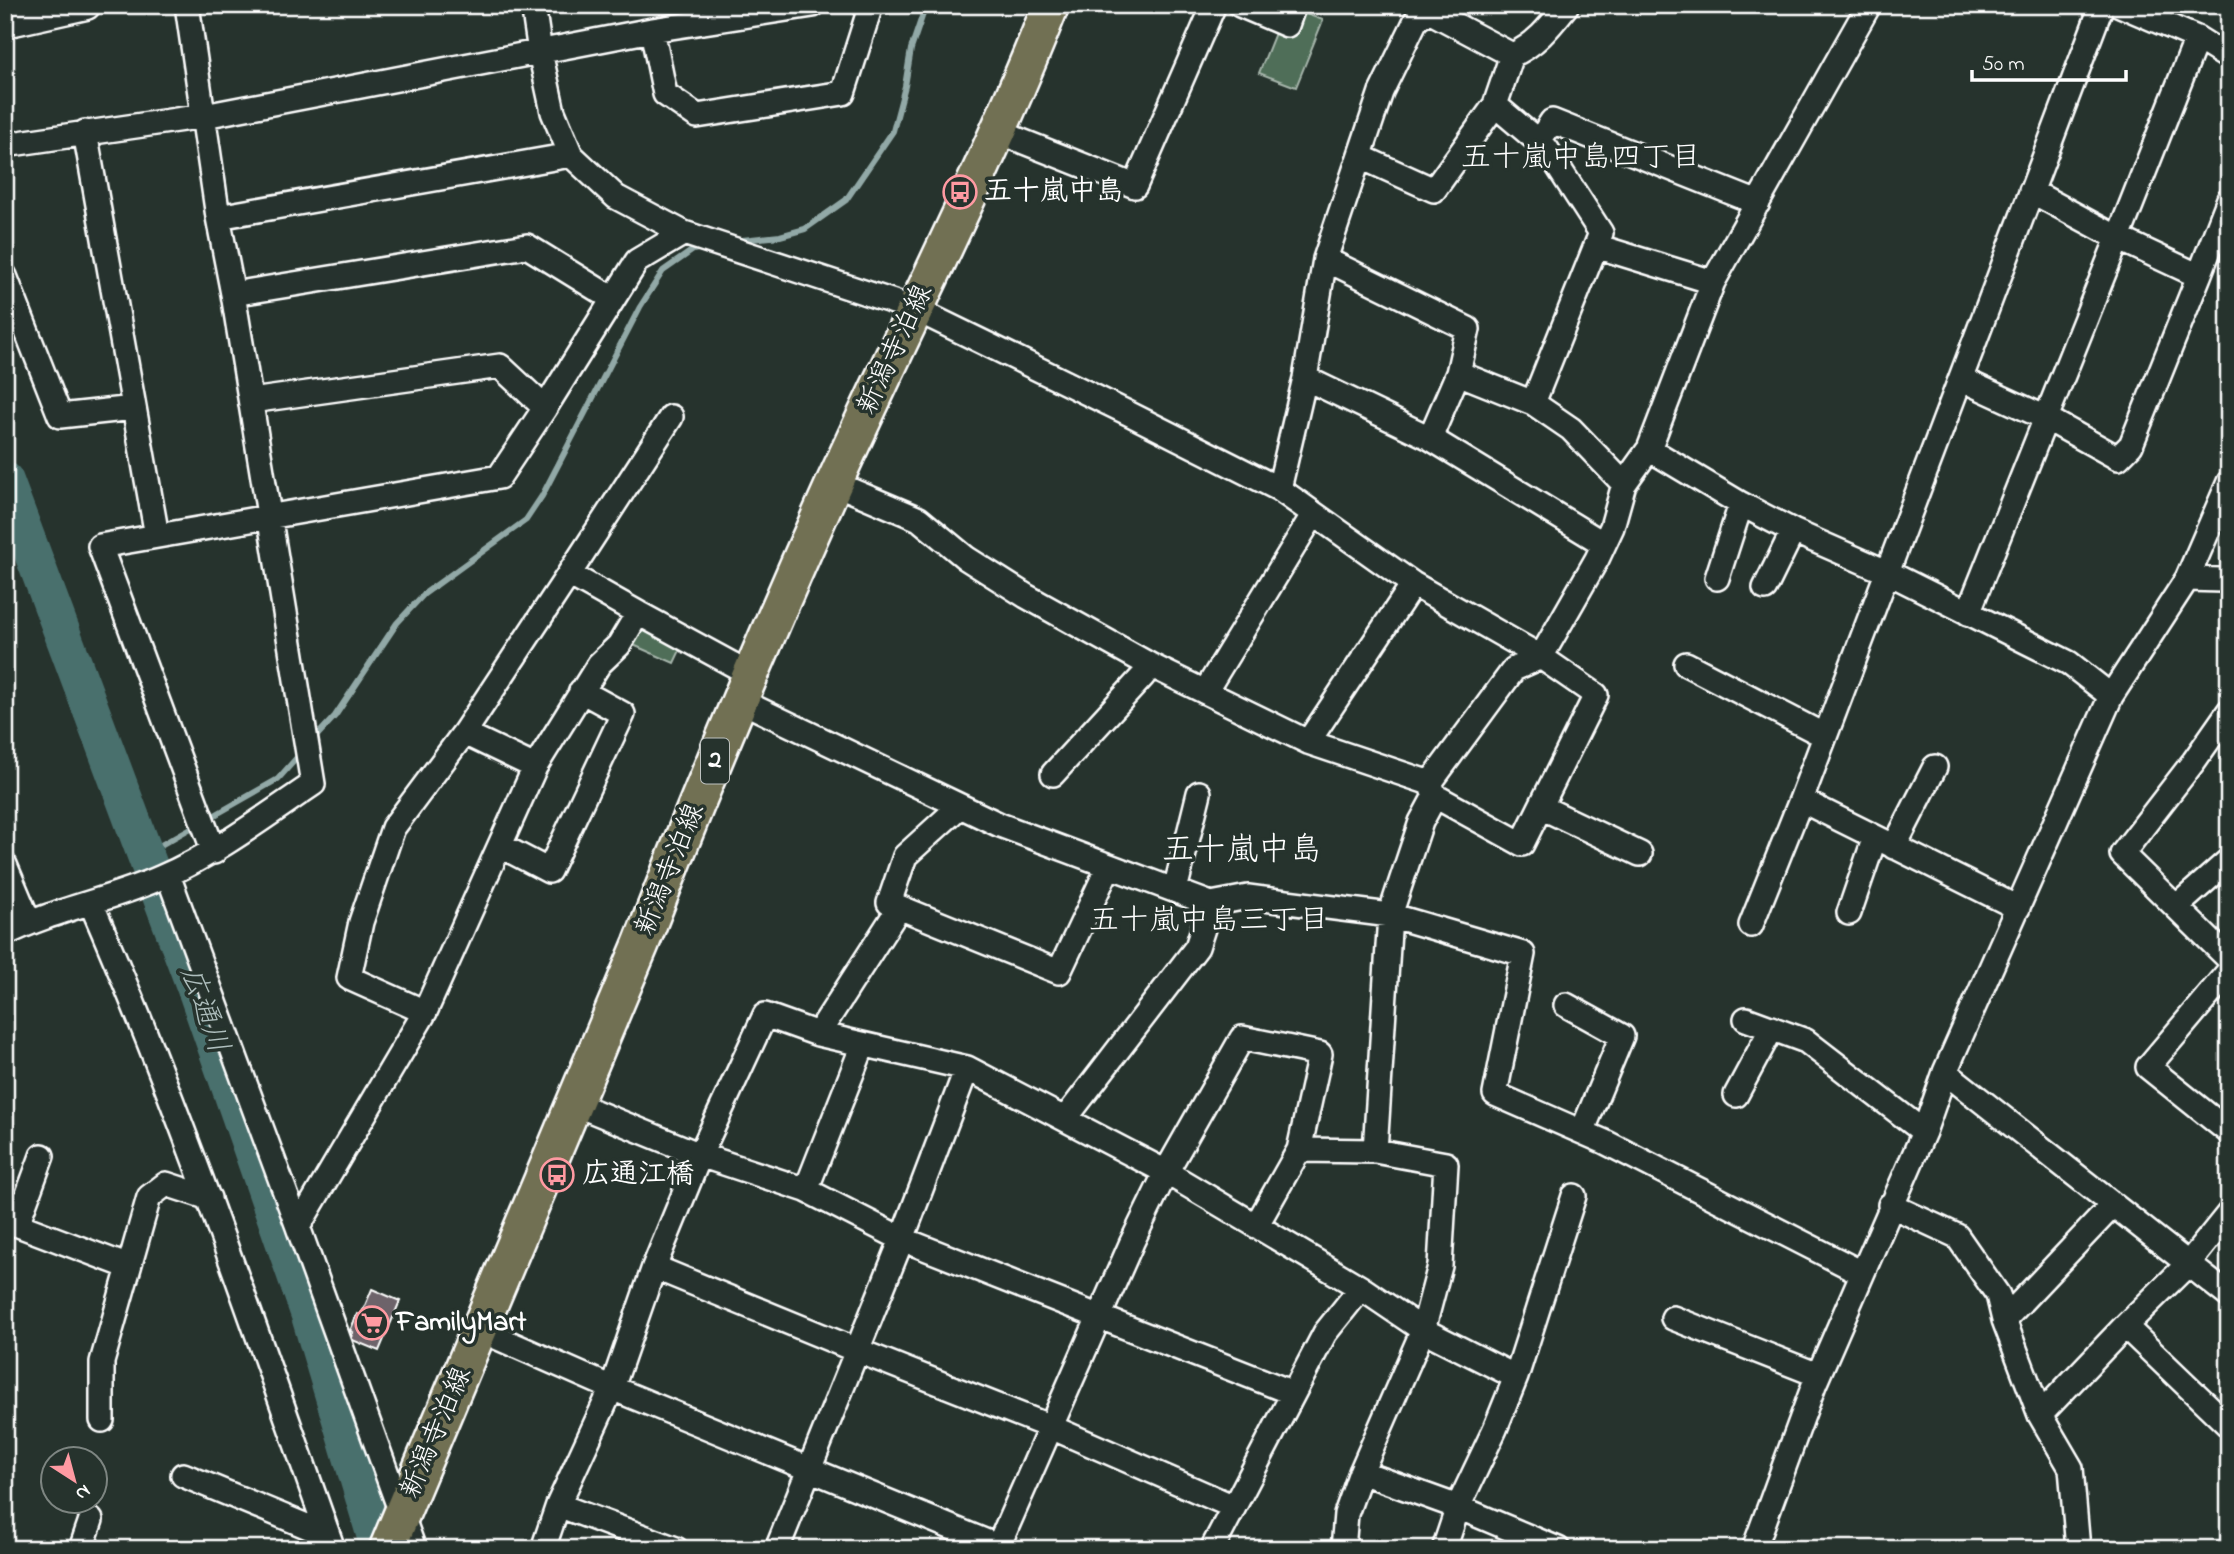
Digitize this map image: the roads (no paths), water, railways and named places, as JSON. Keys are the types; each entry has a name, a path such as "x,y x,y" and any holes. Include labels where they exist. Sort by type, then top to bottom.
{"main road":[{"name":"新潟寺泊線","path":"400,1534 573,1103 834,483 999,132 1051,5"}],"street":[{"path":"5,23 86,5"},
{"path":"5,934 29,922 95,902 164,876 214,852 313,784 251,401 218,217 187,5"},
{"path":"533,5 553,112 571,155 616,197 684,233 915,309 1279,489 1413,584 1541,657 1596,695 1522,844 1433,790 1308,742 1150,665 976,565 940,539 919,519 834,483"},
{"path":"5,145 204,116 652,30 813,5"},
{"path":"652,30 665,94 696,116 843,93 871,5"},
{"path":"999,132 1135,186 1213,5"},
{"path":"1240,5 1287,25 1294,5"},
{"path":"1361,157 1434,190 1495,105 1512,55 1526,49 1550,27 1567,5"},
{"path":"1376,1151 1390,915 1433,790 1514,669 1541,657 1604,544 1612,527 1624,484 1649,449 1713,282 1869,5"},
{"path":"1751,925 1889,573 2102,5"},
{"path":"2120,5 2197,38 2229,58"},
{"path":"1279,489 1305,379 1325,259 1381,92 1416,20 1429,11 1512,55"},
{"path":"1968,613 2197,38"},
{"path":"1495,105 1546,148 1601,233 1533,403"},
{"path":"1539,141 1552,121 1759,203"},
{"path":"85,132 157,536"},
{"path":"218,217 571,155"},
{"path":"2031,191 2118,238 2199,276"},
{"path":"1961,379 2046,418 2118,457 2131,445 2229,199"},
{"path":"214,852 100,546 499,477 637,261 684,233"},
{"path":"233,294 527,246 613,299"},
{"path":"1597,246 1713,282"},
{"path":"1325,259 1468,330 1458,373 1430,438"},
{"path":"5,276 60,416 134,408"},
{"path":"251,401 500,366 545,408"},
{"path":"1458,373 1533,403 1571,429 1624,484"},
{"path":"1305,379 1430,438 1604,544"},
{"path":"425,1012 349,978 361,922 393,828 464,733 671,417"},
{"path":"1649,449 1741,504 1793,531 1889,573 2069,663 2111,696"},
{"path":"1754,1549 1818,1375 1924,1132 1945,1072 2111,696 2187,579 2229,482"},
{"path":"1717,578 1741,504"},
{"path":"1205,692 1313,514"},
{"path":"1765,588 1793,531"},
{"path":"569,573 638,613 747,688 960,806 1000,825 1211,904 1248,897 1390,915 1523,954 1495,1094 1582,1132 1703,1191 1862,1273"},
{"path":"2187,579 2229,578"},
{"path":"1308,742 1413,584"},
{"path":"298,1227 425,1012 534,767 598,664 620,645 638,613"},
{"path":"1686,664 1825,736"},
{"path":"1053,774 1150,665"},
{"path":"501,846 549,871 623,714 581,691"},
{"path":"2229,711 2122,854 2229,959"},
{"path":"464,733 534,767"},
{"path":"1849,913 1885,842 1935,767"},
{"path":"1175,890 1199,793"},
{"path":"1801,800 2018,908"},
{"path":"960,806 905,856 889,904 1059,972 1109,866"},
{"path":"1541,807 1640,854"},
{"path":"2175,907 2229,860"},
{"path":"5,865 29,922"},
{"path":"164,876 298,1227 400,1534"},
{"path":"95,902 209,1198 331,1542"},
{"path":"1065,1119 1197,947 1211,904"},
{"path":"818,1034 899,908"},
{"path":"2229,971 2148,1067 2229,1132"},
{"path":"1566,1005 1622,1036 1582,1132"},
{"path":"543,1549 558,1505 612,1388 654,1267 700,1155 765,1015 818,1034 967,1068 1166,1172 1362,1288 1423,1330 1516,1377"},
{"path":"1745,1019 1806,1041 1924,1132"},
{"path":"1736,1095 1772,1028"},
{"path":"480,1330 612,1388 808,1466 1000,1548 1099,1316 1166,1172 1242,1038 1320,1054 1299,1150 1256,1226"},
{"path":"806,1190 863,1045"},
{"path":"777,1549 808,1466 902,1239 967,1068"},
{"path":"1945,1072 2229,1296"},
{"path":"573,1103 700,1155 806,1190 902,1239 1293,1393"},
{"path":"1299,1150 1376,1151 1446,1164 1440,1266 1423,1330 1361,1472 1346,1514 1343,1549"},
{"path":"43,1156 11,1222 129,1267"},
{"path":"102,1420 102,1362 149,1197 166,1184 209,1198"},
{"path":"1444,1549 1458,1507 1516,1377 1574,1196"},
{"path":"1891,1205 1956,1237 1998,1295 2004,1320 2040,1416 2071,1468 2078,1549"},
{"path":"2004,1320 2113,1205"},
{"path":"2040,1416 2125,1326 2188,1265 2229,1213"},
{"path":"654,1267 1051,1427 1234,1507"},
{"path":"1212,1549 1325,1333 1362,1288"},
{"path":"1673,1318 1818,1375"},
{"path":"2125,1326 2229,1426"},
{"path":"1361,1472 1458,1507 1558,1549"},
{"path":"183,1475 331,1542"},
{"path":"558,1505 661,1546"},
{"path":"81,1549 91,1520"}],"waterway":[{"path":"733,241 780,236 805,229 846,200 893,131 911,49 926,5"},
{"path":"313,740 335,716 397,623 424,594 526,520 542,496 640,307 663,271 693,250 702,248"},
{"name":"広通川","path":"5,480 197,993 309,1314 379,1549"},
{"path":"208,819 278,779 301,753"},
{"path":"145,854 198,824"}],"place":[{"name":"五十嵐中島","path":"960,192"},
{"name":"広通江橋","path":"557,1175"},
{"name":"FamilyMart","path":"372,1323"}],"district":[{"name":"五十嵐中島四丁目","path":"1581,159"},
{"name":"五十嵐中島","path":"1242,851"},
{"name":"五十嵐中島三丁目","path":"1209,922"}]}
